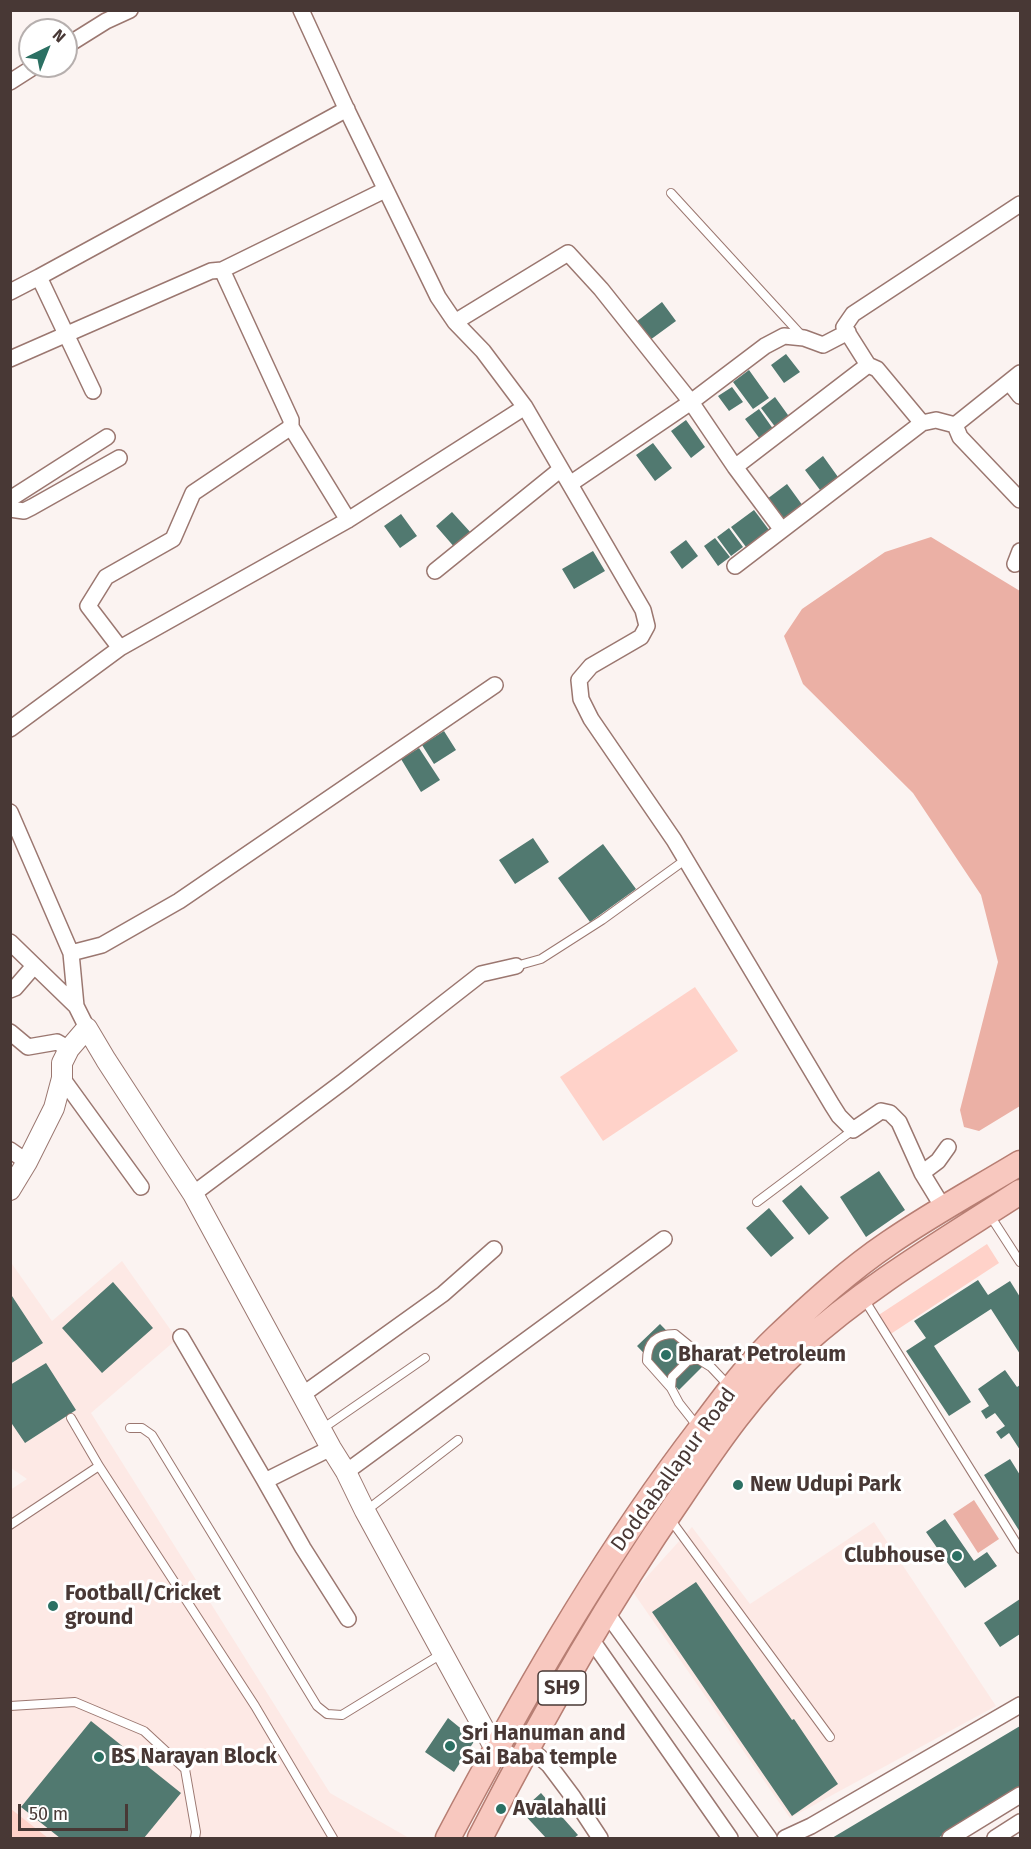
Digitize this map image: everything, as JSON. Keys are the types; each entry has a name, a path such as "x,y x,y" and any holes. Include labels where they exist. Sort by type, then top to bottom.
{"main road":[{"name":"Doddaballapur Road","path":"480,1839 523,1755 606,1612 668,1515 731,1388 777,1337 845,1276 889,1243 1020,1162"},
{"name":"Doddaballapur Road","path":"448,1839 495,1749 575,1614 670,1470 752,1398 801,1346 862,1296 1020,1192"}],"street":[{"path":"78,38 106,21 130,10"},
{"path":"301,10 438,297 455,322 483,351 525,407 643,610 647,626 641,638 591,666 579,680 581,699 591,719 674,840 839,1116 853,1130 881,1111 890,1113 898,1122 922,1173 944,1209"},
{"path":"10,292 346,108"},
{"path":"10,359 211,271 222,270 385,190"},
{"path":"922,423 877,369 868,365 844,327 853,314 1020,204"},
{"path":"455,322 568,253 601,288 691,402 735,467 782,530"},
{"path":"222,270 291,420 291,427 348,520"},
{"path":"39,277 93,391"},
{"path":"570,484 691,402 765,346 784,336 804,338 823,345 848,332"},
{"path":"735,467 868,365"},
{"path":"955,425 1015,377 1020,396"},
{"path":"10,729 120,648 348,520 525,407"},
{"path":"735,566 922,423 936,420 955,425"},
{"path":"955,425 960,437 1020,500"},
{"path":"120,648 88,606 106,578 173,539 193,493 291,427"},
{"path":"10,499 107,436"},
{"path":"10,509 24,511 119,458"},
{"path":"435,571 561,469"},
{"path":"71,953 102,945 179,901 495,685"},
{"path":"11,814 71,953 76,1006"},
{"path":"10,942 76,1006 106,1060 193,1194 495,1749 523,1755 549,1765 600,1839"},
{"path":"10,990 15,988 34,966"},
{"path":"193,1194 344,1081 481,974 516,966"},
{"path":"10,1190 54,1108 63,1078 62,1063 69,1049 87,1028"},
{"path":"10,1032 28,1047 57,1042 69,1049"},
{"path":"63,1078 141,1187"},
{"path":"922,1173 938,1161 948,1147"},
{"path":"10,1150 27,1162"},
{"path":"346,1472 664,1239"},
{"path":"302,1395 443,1294 494,1250"},
{"path":"181,1337 303,1548 348,1619"},
{"path":"265,1482 331,1448"},
{"path":"606,1612 769,1839"},
{"path":"591,1639 730,1839"},
{"path":"785,1839 1020,1705"},
{"path":"950,1839 1020,1794"},
{"path":"993,1812 1002,1837 1020,1822"}],"lane":[{"path":"671,193 804,338"},
{"path":"516,966 541,959 602,920 685,860"},
{"path":"757,1202 853,1130"},
{"path":"988,1212 1020,1262"},
{"path":"862,1296 1020,1549"},
{"path":"709,1436 679,1403 671,1388 647,1361 647,1351 661,1334 675,1334 691,1347 698,1359 711,1367 731,1388"},
{"path":"321,1430 425,1358"},
{"path":"671,1388 672,1377 688,1361 698,1359"},
{"path":"71,1418 99,1466 255,1706 333,1839"},
{"path":"130,1428 142,1428 152,1435 317,1706 327,1713 342,1715 443,1653"},
{"path":"365,1511 458,1440"},
{"path":"10,1525 99,1466"},
{"path":"668,1515 830,1737"},
{"path":"10,1706 75,1702 144,1731 185,1769 196,1832 195,1839"}],"shaded area":[{"path":"931,537 1020,591 1020,1106 979,1131 964,1127 960,1110 998,962 981,895 913,793 803,684 784,636 802,609 885,552"},
{"path":"695,987 738,1051 603,1141 560,1077"},
{"path":"987,1244 999,1263 883,1339 871,1320"},
{"path":"10,1261 52,1321 122,1261 177,1339 91,1413 330,1793 409,1838 11,1838 10,1490 27,1479 11,1468"},
{"path":"974,1500 999,1539 978,1553 953,1514"},
{"path":"874,1522 996,1706 790,1818 633,1592 692,1527 750,1604"},
{"path":"11,1809 48,1838 11,1838"}],"building":[{"path":"662,302 676,321 650,340 636,322"},
{"path":"786,354 800,372 784,383 771,365"},
{"path":"749,370 769,398 753,409 733,382"},
{"path":"732,387 743,402 729,411 718,396"},
{"path":"775,397 793,422 779,432 761,408"},
{"path":"759,409 776,433 763,443 745,419"},
{"path":"686,420 705,447 691,458 671,431"},
{"path":"653,443 672,468 655,481 636,455"},
{"path":"823,456 838,477 820,490 805,470"},
{"path":"787,484 803,506 784,520 767,499"},
{"path":"754,510 769,530 746,547 731,527"},
{"path":"452,512 472,534 456,549 436,526"},
{"path":"401,514 417,536 400,548 384,526"},
{"path":"729,528 743,547 731,556 717,537"},
{"path":"715,538 730,557 718,566 704,546"},
{"path":"686,540 698,556 682,569 670,552"},
{"path":"593,551 605,571 574,589 562,569"},
{"path":"444,731 456,750 434,764 422,745"},
{"path":"419,748 440,780 421,792 401,759"},
{"path":"533,838 549,862 515,884 499,860"},
{"path":"603,844 636,889 590,922 558,878"},
{"path":"879,1171 905,1210 866,1237 840,1197"},
{"path":"801,1185 829,1218 809,1235 782,1201"},
{"path":"769,1208 794,1238 771,1257 746,1228"},
{"path":"978,1280 988,1295 1010,1281 1020,1297 1020,1354 991,1309 934,1346 971,1402 949,1416 906,1351 926,1338 914,1321"},
{"path":"113,1282 153,1328 102,1373 62,1328"},
{"path":"10,1293 43,1343 10,1364"},
{"path":"660,1324 702,1367 679,1390 637,1346"},
{"path":"46,1363 76,1410 25,1443 10,1421 10,1385"},
{"path":"1005,1370 1017,1387 1020,1385 1020,1450 1009,1433 1001,1439 996,1432 1005,1426 995,1413 986,1419 981,1411 989,1406 978,1389"},
{"path":"1010,1459 1020,1475 1020,1532 984,1475"},
{"name":"Clubhouse","path":"945,1519 974,1561 987,1552 997,1566 965,1588 926,1532"},
{"path":"696,1582 838,1784 792,1816 652,1612"},
{"path":"1020,1599 1020,1634 1000,1647 984,1623"},
{"name":"Sri Hanuman and Sai Baba temple","path":"448,1718 475,1740 454,1772 425,1752"},
{"name":"BS Narayan Block","path":"91,1721 181,1793 144,1838 60,1838 21,1807"},
{"path":"1020,1726 1020,1790 938,1838 832,1838"},
{"path":"541,1793 578,1835 574,1838 546,1838 521,1811"}],"place":[{"name":"Bharat Petroleum","path":"666,1355"},
{"name":"New Udupi Park","path":"738,1485"},
{"name":"Clubhouse","path":"957,1556"},
{"name":"Football/Cricket ground","path":"53,1606"},
{"name":"Sri Hanuman and Sai Baba temple","path":"450,1746"},
{"name":"BS Narayan Block","path":"99,1757"},
{"name":"Avalahalli","path":"501,1809"}]}
